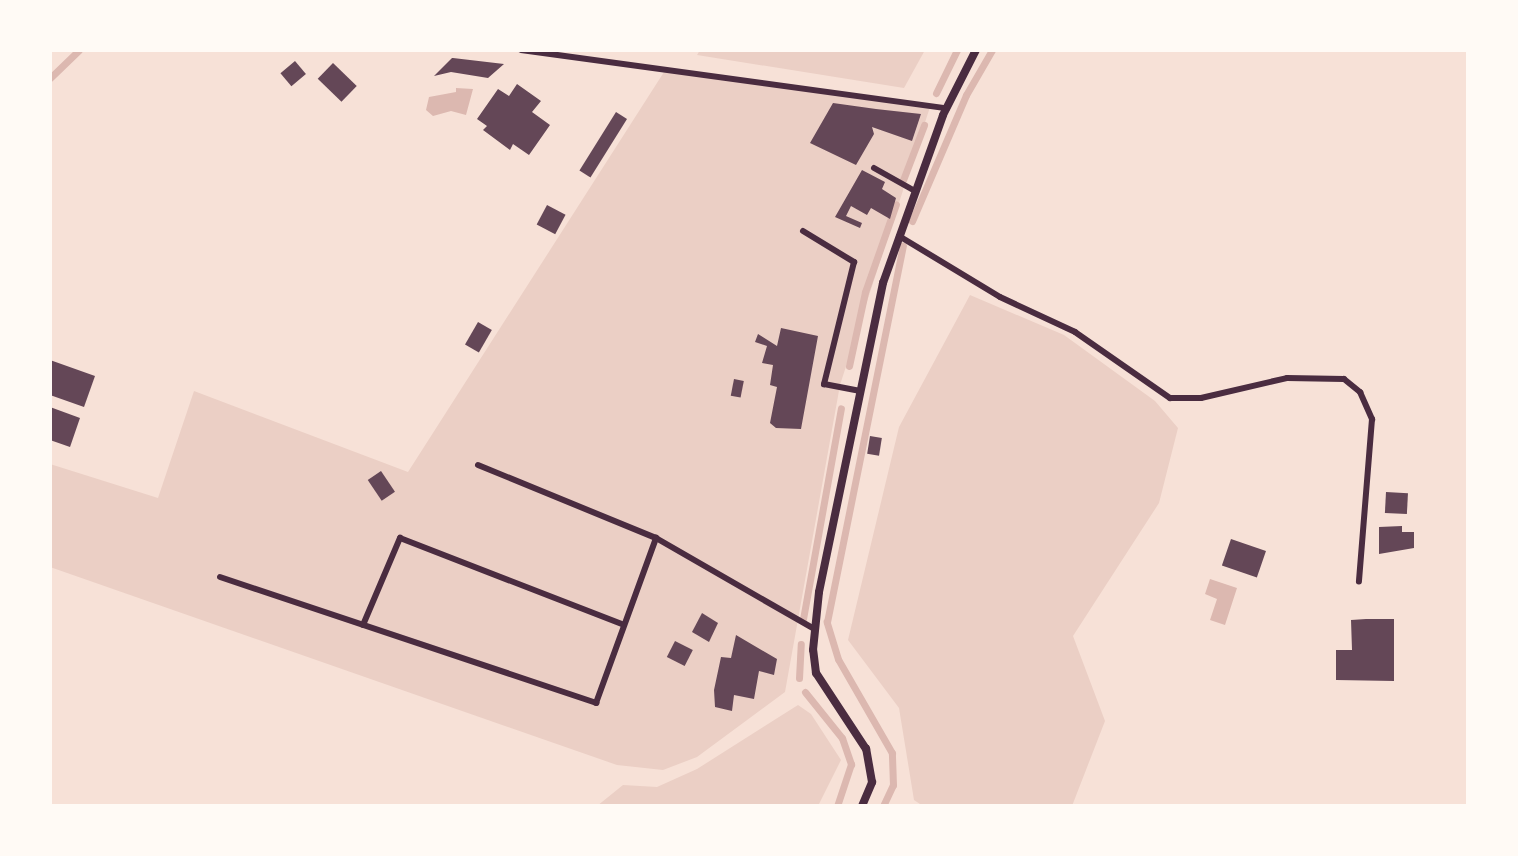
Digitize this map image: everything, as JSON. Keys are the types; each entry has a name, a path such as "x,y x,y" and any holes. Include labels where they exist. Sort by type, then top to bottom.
{"street":[{"path":"862,806 872,782 871,762 860,736 816,673 814,629 883,283 947,108 976,50"}],"lane":[{"path":"521,50 947,108"},
{"path":"874,168 915,191"},
{"path":"803,231 854,262 824,384 860,391"},
{"path":"899,236 1000,297 1075,332 1170,398 1201,398 1287,378 1344,379 1360,392 1372,419 1359,581"},
{"path":"478,465 656,538 814,629"},
{"path":"363,625 400,538 624,625"},
{"path":"220,577 596,703 656,538"}],"shaded area":[{"path":"700,50 925,50 904,88 697,55"},
{"path":"664,72 930,107 840,385 785,692 697,757 663,770 617,765 50,567 50,464 158,498 194,391 408,472"},
{"path":"456,88 473,89 466,115 451,111 433,116 426,110 429,97 456,92"},
{"path":"970,295 1064,335 1155,401 1178,428 1159,503 1073,636 1105,721 1072,806 923,806 914,800 899,708 848,640 899,427"},
{"path":"1210,579 1237,588 1225,625 1210,620 1217,599 1205,594"},
{"path":"798,705 811,714 841,760 818,806 597,806 623,785 657,787 697,769"}],"building":[{"path":"452,58 504,64 488,78 451,72 434,76"},
{"path":"295,61 306,74 291,86 280,73"},
{"path":"333,63 357,86 341,102 318,79"},
{"path":"517,84 541,101 532,112 550,125 529,155 513,144 510,150 483,130 487,126 477,119 498,89 509,96"},
{"path":"833,103 921,114 912,141 872,127 874,134 856,165 810,143"},
{"path":"616,112 627,119 590,177 579,171"},
{"path":"862,170 885,182 882,189 896,198 890,219 871,208 867,215 851,206 846,216 862,223 860,228 835,217"},
{"path":"547,205 566,215 555,234 537,224"},
{"path":"478,322 492,330 479,353 465,345"},
{"path":"781,328 818,336 801,429 776,428 770,423 777,387 770,385 773,365 762,363 767,346 755,342 758,334 777,346"},
{"path":"50,360 95,376 84,407 50,395"},
{"path":"734,379 744,381 741,398 731,396"},
{"path":"50,407 80,418 70,447 50,440"},
{"path":"870,436 882,438 879,456 867,454"},
{"path":"381,471 395,492 382,501 368,480"},
{"path":"1386,492 1408,493 1407,514 1385,513"},
{"path":"1402,526 1402,532 1414,532 1414,548 1379,554 1379,527"},
{"path":"1231,539 1266,551 1257,578 1222,565"},
{"path":"702,613 718,623 709,642 692,632"},
{"path":"1394,619 1394,681 1336,680 1336,650 1352,650 1351,620"},
{"path":"736,635 777,659 774,675 759,671 754,699 734,695 732,711 715,707 714,690 721,657 731,658"},
{"path":"675,641 693,650 685,666 667,657"}],"waterway":[{"path":"50,78 79,50"},
{"path":"936,93 957,50"},
{"path":"912,221 966,95 992,50"},
{"path":"903,180 924,125"},
{"path":"849,366 865,292 896,204"},
{"path":"883,806 893,785 892,753 838,659 827,622 903,246"},
{"path":"803,619 841,408"},
{"path":"799,678 801,644"},
{"path":"805,692 842,738 851,764 837,806"}]}
